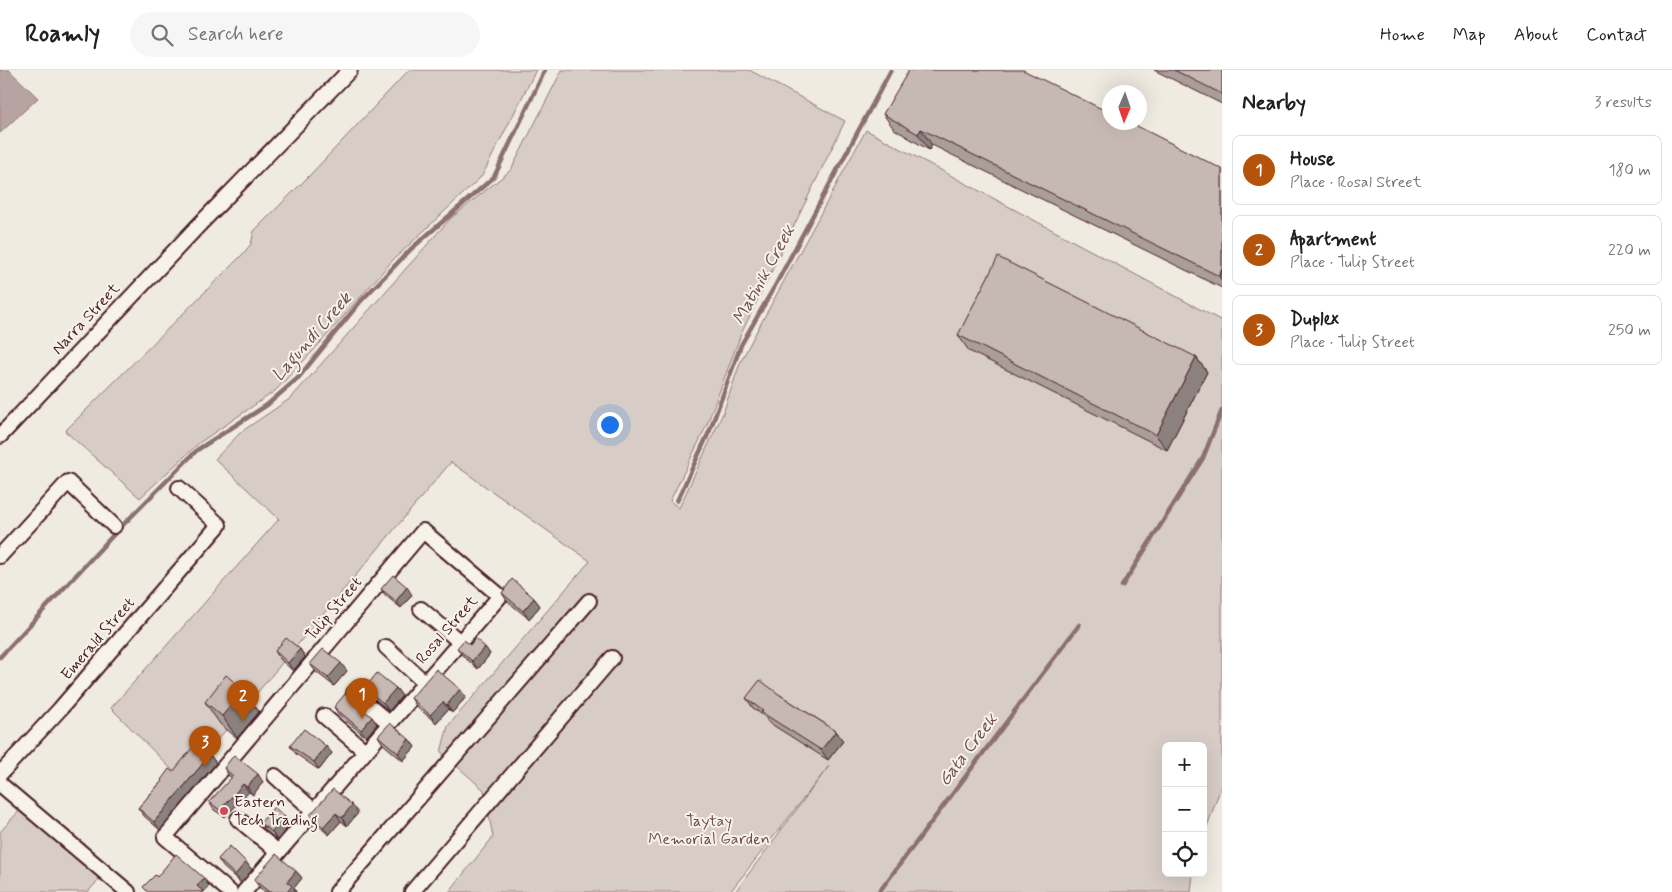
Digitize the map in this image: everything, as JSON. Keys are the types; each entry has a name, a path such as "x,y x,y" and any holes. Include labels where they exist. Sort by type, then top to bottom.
{"street":[{"name":"Narra Street","path":"0,436 198,226 350,70"},
{"path":"0,556 68,482 114,526"},
{"name":"Emerald Street","path":"0,774 60,709 219,525 179,488"},
{"name":"Tulip Street","path":"230,892 166,837 423,531 500,596"},
{"name":"Rosal Street","path":"244,892 500,596"},
{"path":"337,892 589,600"},
{"path":"422,609 460,642"},
{"path":"386,647 425,683"},
{"path":"412,892 612,658"},
{"path":"354,693 389,723"},
{"path":"324,716 365,751"},
{"path":"275,776 314,810"},
{"path":"0,784 128,892"},
{"path":"238,819 278,852"}],"green space":[{"path":"409,70 536,70 482,176 392,261 314,350 275,391 199,443 140,498 65,431 242,255 251,244 254,231"},
{"name":"Taytay Memorial Garden","path":"562,70 749,70 845,121 741,334 706,427 670,501 679,508 723,413 740,363 866,130 1222,321 1222,784 1207,827 1207,742 1162,742 1162,877 1193,877 1191,892 735,892 829,766 730,892 449,892 493,837 484,790 441,752 448,726 590,561 451,462 183,781 111,708 279,519 215,459 241,432 291,398 450,219 511,170"},
{"path":"30,799 109,868 88,892 0,892 0,832"}],"shaded area":[{"path":"0,70 9,70 38,98 0,133"}],"building":[{"path":"909,70 1023,70 1102,109 1102,130 1145,130 1222,169 1222,269 1219,276 921,129 918,134 883,114"},
{"path":"1174,70 1222,70 1222,94"},
{"path":"998,257 1196,357 1156,435 958,335"},
{"path":"393,575 407,587 396,601 381,589"},
{"path":"512,579 534,598 523,611 502,593"},
{"path":"286,638 300,649 288,663 275,651"},
{"path":"475,638 485,647 472,661 457,648 464,640 470,645"},
{"path":"323,649 341,663 328,678 310,664"},
{"path":"436,669 460,689 447,705 443,702 430,715 411,698"},
{"path":"377,673 396,688 383,703 365,688"},
{"path":"226,675 244,690 222,716 205,702"},
{"path":"760,680 836,731 821,750 761,712 763,711 746,698"},
{"path":"345,694 372,717 361,730 334,707"},
{"path":"390,723 409,739 398,753 378,736"},
{"path":"304,729 326,746 314,762 290,746"},
{"path":"196,743 210,755 154,822 138,808 162,781 169,769 173,772"},
{"path":"234,755 258,774 247,787 243,784 220,810 209,802 233,776 224,768"},
{"path":"333,789 352,805 342,818 336,813 323,827 310,815"},
{"path":"274,807 285,817 272,832 260,823"},
{"path":"230,846 246,862 235,875 218,859"},
{"path":"176,854 204,878 197,886 204,892 148,892 143,887 155,875 157,877"},
{"path":"276,854 296,871 287,882 292,886 287,892 269,892 254,880"}],"waterway":[{"name":"Lagundi Creek","path":"0,657 117,531 197,450 267,405 298,378 360,302 411,249 494,177 545,70"},
{"name":"Matinik Creek","path":"677,501 710,430 741,345 776,284 891,70"},
{"name":"Gata Creek","path":"1122,586 1203,458 1222,410"},
{"name":"Gata Creek","path":"879,892 1079,625"}],"place":[{"name":"House","path":"362,719"},
{"name":"Apartment","path":"243,721"},
{"name":"Duplex","path":"205,767"},
{"name":"Eastern Tech Trading","path":"224,811"}]}
